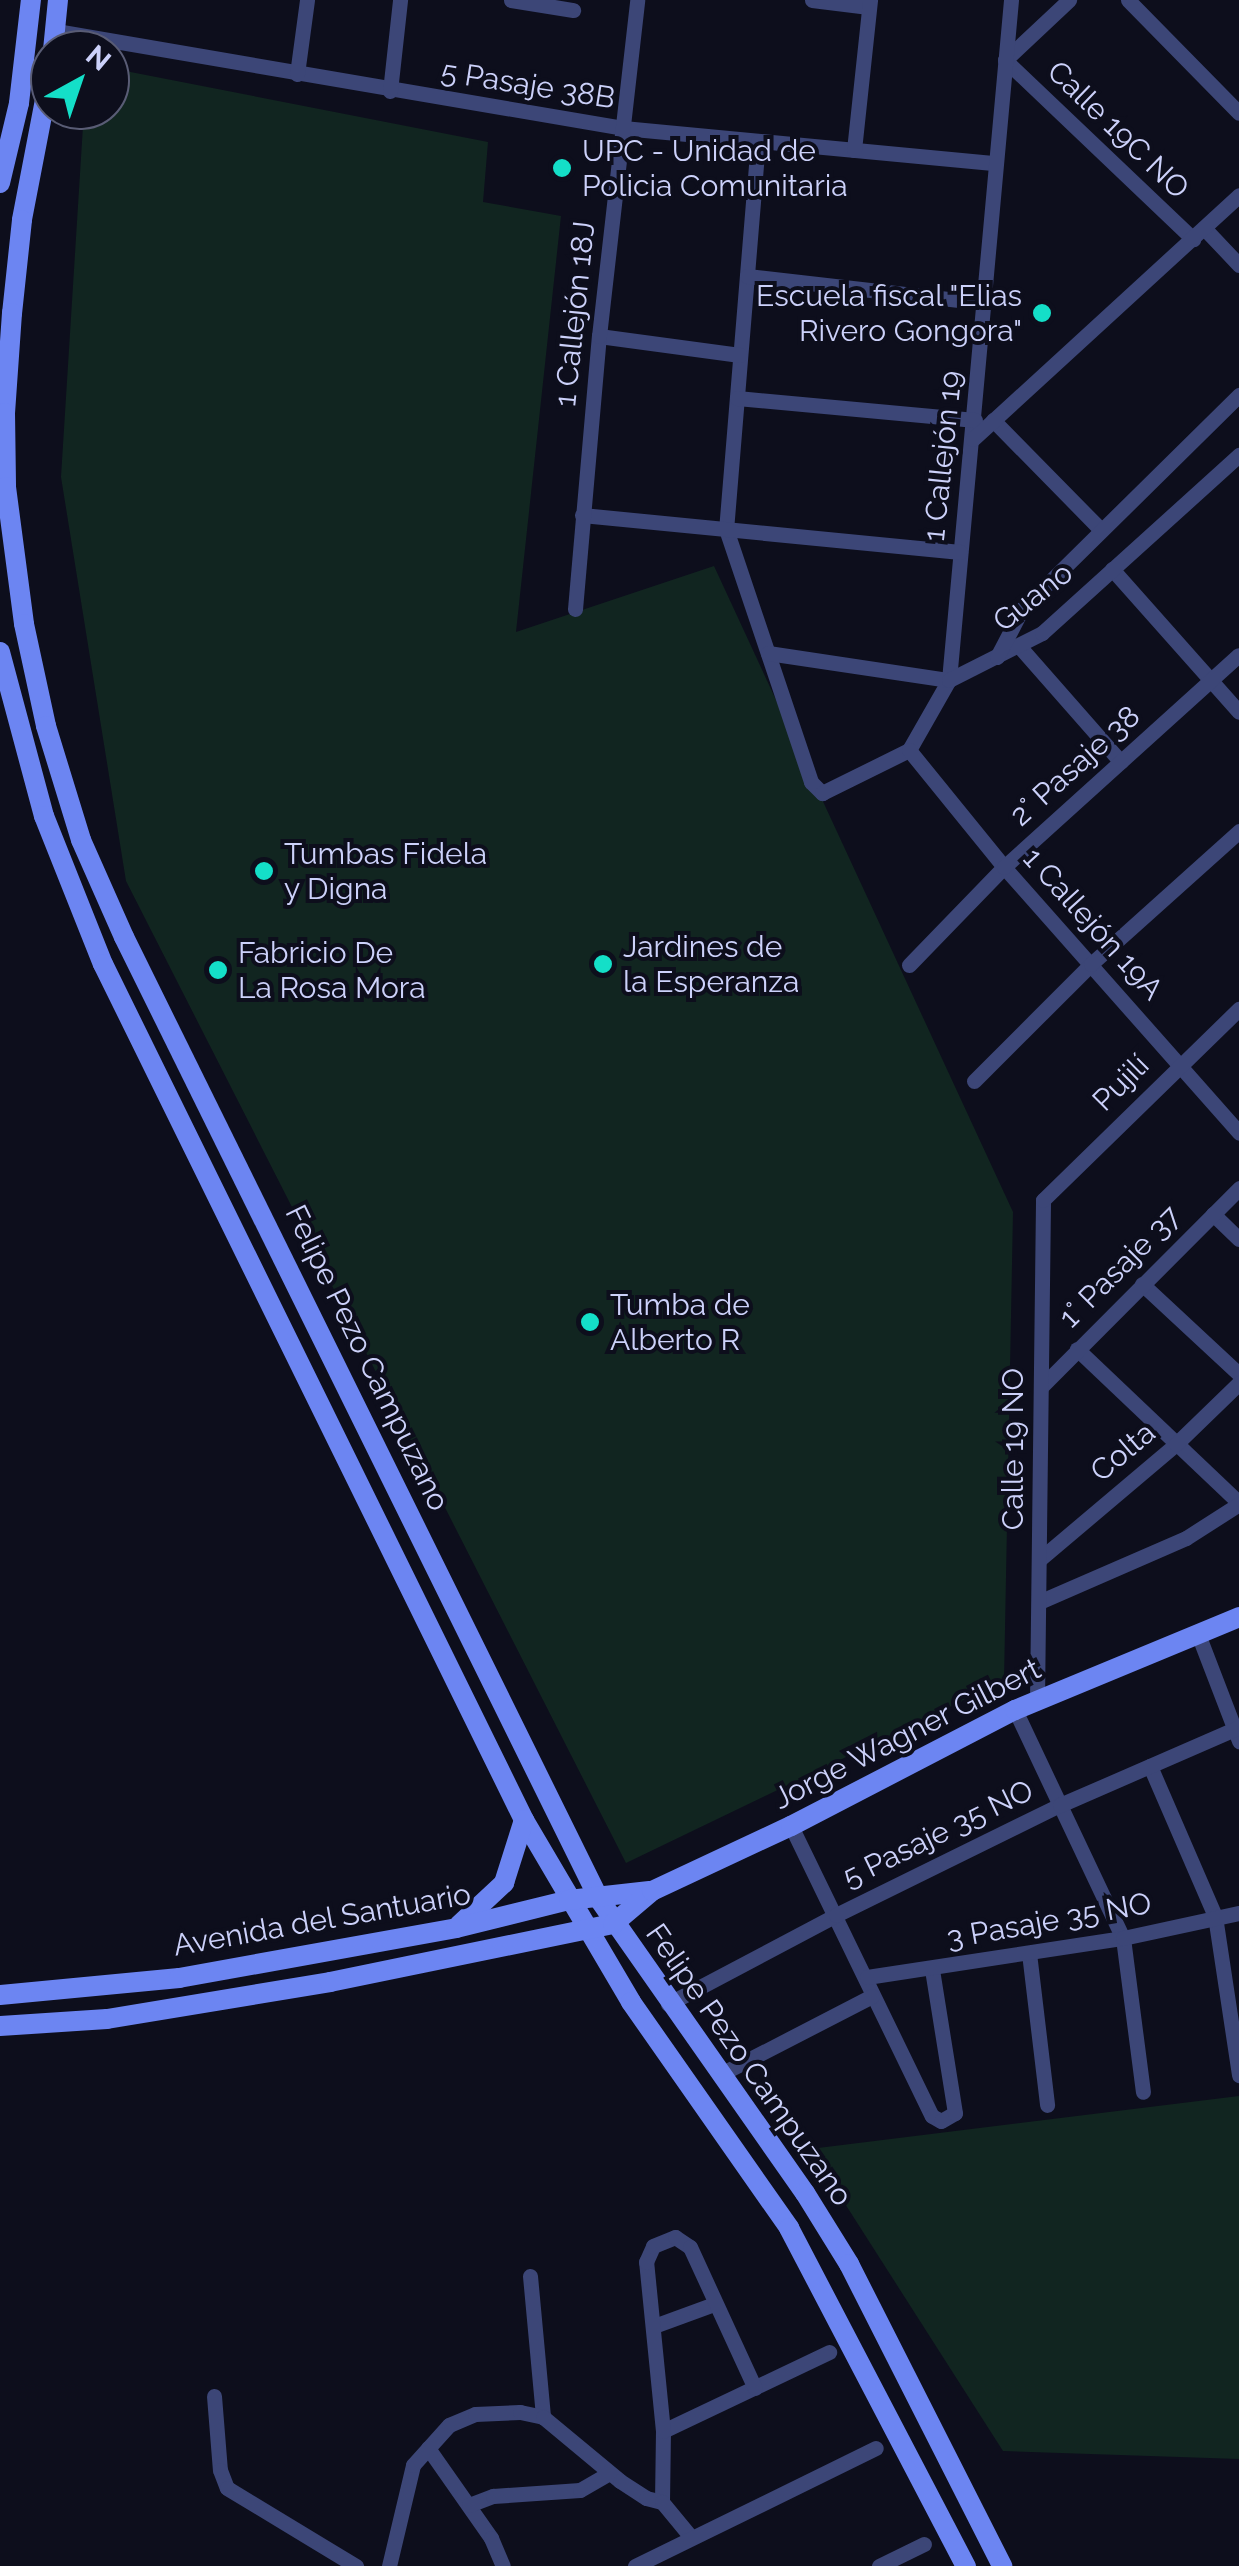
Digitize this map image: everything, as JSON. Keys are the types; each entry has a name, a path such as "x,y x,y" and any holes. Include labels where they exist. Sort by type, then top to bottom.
{"main road":[{"path":"0,183 20,103 31,0"},
{"path":"56,30 58,0"},
{"name":"Felipe Pezo Campuzano","path":"39,130 22,220 5,413 6,487 24,624 46,726 81,840 124,937 599,1899 849,2264 1002,2566"},
{"name":"Felipe Pezo Campuzano","path":"0,652 44,816 103,964 524,1820 631,2002 789,2228 966,2566"},
{"name":"Jorge Wagner Gilbert","path":"613,1924 652,1891 791,1826 1015,1710 1239,1617"},
{"path":"456,1928 504,1883 524,1820"},
{"name":"Avenida del Santuario","path":"0,1995 179,1978 456,1928 570,1900 652,1891"},
{"name":"Avenida del Santuario","path":"0,2026 126,2016 330,1982 613,1924"}],"street":[{"path":"298,74 307,0"},
{"path":"390,91 400,0"},
{"path":"511,0 573,10"},
{"name":"1 Callejón 18J","path":"575,609 598,336 637,0"},
{"path":"812,0 870,4 854,150"},
{"name":"1 Callejón 19","path":"909,750 949,680 1010,0"},
{"path":"1005,60 1069,0"},
{"path":"1128,0 1239,112"},
{"name":"5 Pasaje 38B","path":"130,50 624,128 995,163"},
{"name":"Calle 19C NO","path":"1005,60 1239,265"},
{"path":"758,140 726,529 811,782 822,793 909,750"},
{"path":"973,439 1239,195"},
{"path":"746,276 984,303"},
{"path":"598,336 740,355"},
{"name":"Guano","path":"995,660 1022,609 1239,396"},
{"path":"736,398 975,420"},
{"path":"993,420 1100,529"},
{"name":"Guano","path":"995,660 1042,633 1239,454"},
{"path":"582,515 960,552"},
{"path":"1112,569 1239,712"},
{"path":"1019,646 1121,762"},
{"path":"768,653 949,680 995,660"},
{"name":"2° Pasaje 38","path":"909,965 1004,866 1239,656"},
{"name":"1 Callejón 19A","path":"909,750 1004,866 1239,1133"},
{"path":"974,1082 1091,964 1239,830"},
{"name":"Pujilí","path":"1044,1198 1239,1009"},
{"name":"1° Pasaje 37","path":"1041,1386 1239,1188"},
{"name":"Calle 19 NO","path":"1037,1700 1044,1198"},
{"path":"1213,1214 1239,1240"},
{"path":"1142,1284 1239,1374"},
{"path":"1039,1602 1186,1538 1239,1503 1077,1349"},
{"name":"Colta","path":"1040,1559 1176,1444 1239,1383"},
{"path":"1198,1634 1237,1733"},
{"path":"1015,1710 1123,1938 1143,2092"},
{"name":"5 Pasaje 35 NO","path":"668,2004 836,1915 1060,1805 1237,1733"},
{"path":"1150,1766 1215,1916 1239,2075"},
{"path":"791,1826 932,2116 946,2120 955,2114 932,1969"},
{"name":"3 Pasaje 35 NO","path":"867,1977 1123,1938 1239,1914"},
{"path":"1029,1953 1047,2104"},
{"path":"721,2074 872,1996"},
{"path":"662,2502 663,2431 647,2254 675,2237 690,2247 755,2388"},
{"path":"530,2276 543,2417"},
{"path":"654,2326 714,2304"},
{"path":"663,2431 829,2352"},
{"path":"214,2396 220,2470 227,2488 356,2566"},
{"path":"389,2566 413,2465 448,2425 474,2414 520,2412 543,2417 610,2473 646,2498 662,2502 691,2537"},
{"path":"428,2448 469,2505 503,2566"},
{"path":"636,2566 876,2448"},
{"path":"469,2505 494,2496 580,2490 610,2473"},
{"path":"878,2566 924,2544"}],"green space":[{"path":"130,72 488,142 483,202 561,216 516,632 714,566 1013,1212 1004,1681 626,1863 126,881 61,477 83,130 130,130"},
{"path":"1239,2096 1239,2459 1003,2451 810,2149"}],"place":[{"name":"UPC - Unidad de Policia Comunitaria","path":"562,168"},
{"name":"Escuela fiscal \"Elias Rivero Gongora\"","path":"1042,313"},
{"name":"Tumbas Fidela y Digna","path":"264,871"},
{"name":"Jardines de la Esperanza","path":"603,964"},
{"name":"Fabricio De La Rosa Mora","path":"218,970"},
{"name":"Tumba de Alberto R","path":"590,1322"}]}
